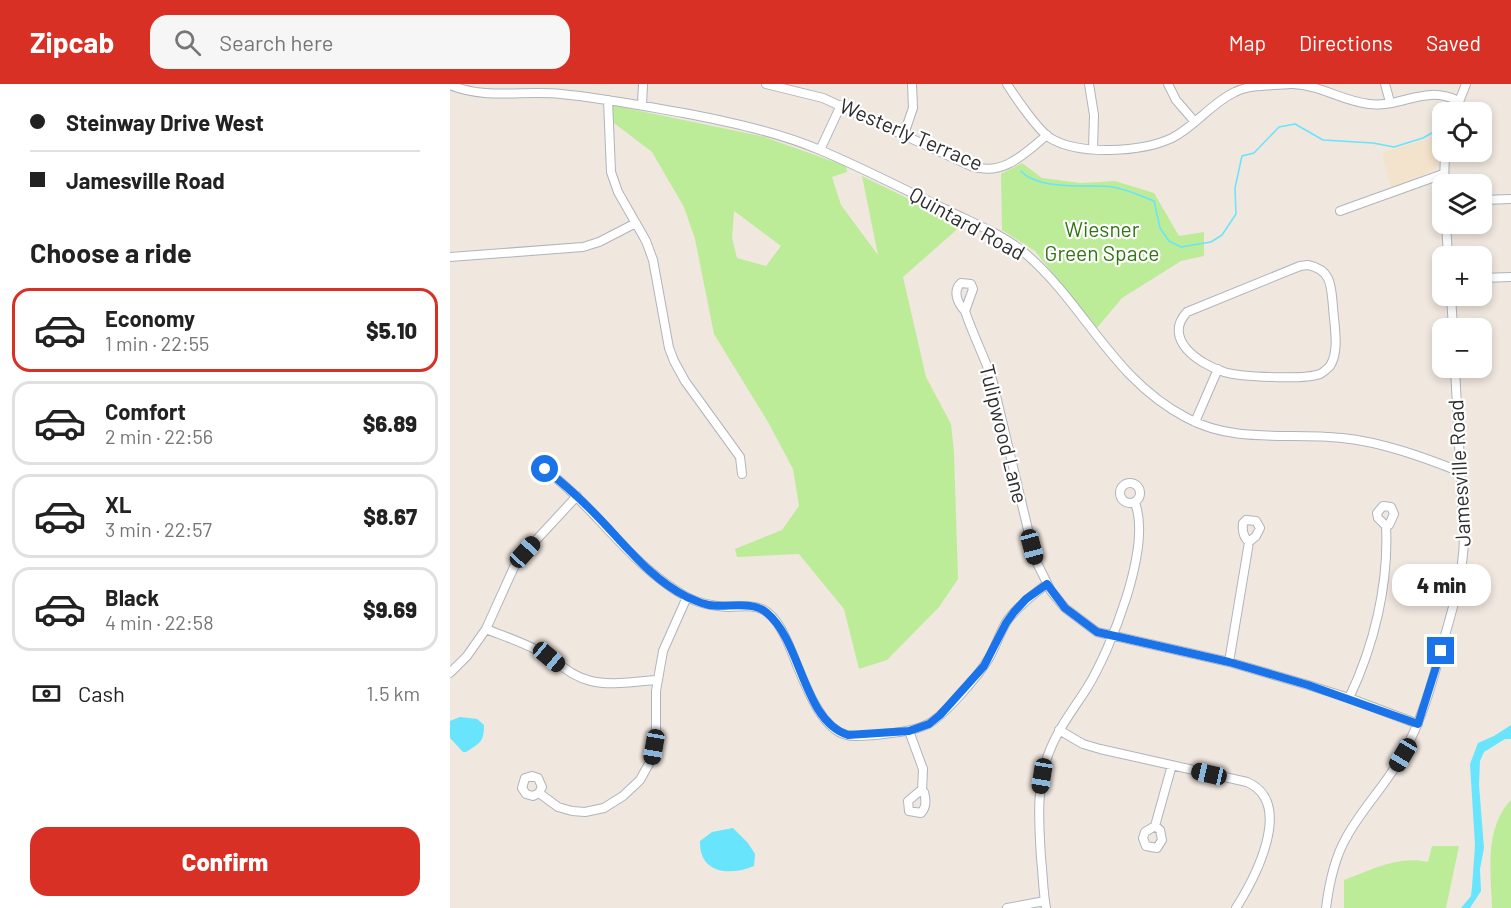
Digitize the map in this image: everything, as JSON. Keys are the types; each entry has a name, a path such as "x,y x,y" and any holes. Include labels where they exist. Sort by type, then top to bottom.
{"street":[{"path":"642,105 644,84"},
{"name":"Westerly Terrace","path":"766,84 823,98 971,166 991,170 1011,163 1047,135"},
{"path":"904,134 913,108 912,84"},
{"path":"1007,84 1047,135 1072,145 1093,149 1125,149 1157,144 1172,138 1223,99 1247,86 1305,84 1356,102 1376,105 1427,94 1449,96 1459,101 1466,84"},
{"path":"1089,84 1094,114 1093,149"},
{"path":"1168,84 1176,100 1195,122"},
{"path":"1385,84 1390,102"},
{"name":"Quintard Road","path":"450,85 475,93 540,92 642,105 773,134 820,150 965,219 1024,252 1056,286 1123,370 1151,395 1195,422 1242,435 1311,436 1361,440 1393,448 1461,472"},
{"path":"608,100 611,172 618,192 646,241 653,260 669,348 674,361 740,457 742,474"},
{"path":"820,150 841,105"},
{"path":"1443,174 1444,162"},
{"path":"1340,211 1432,178"},
{"path":"1492,200 1511,199"},
{"path":"450,257 583,247 599,242 636,223"},
{"path":"1300,266 1316,267 1326,273 1330,285 1335,353 1328,368 1322,373 1307,376 1238,375 1218,369 1204,362 1180,342 1179,324 1187,312 1300,266"},
{"path":"1492,278 1511,277"},
{"name":"Tulipwood Lane","path":"965,311 992,379 1035,559 1047,584 1065,608 1097,632 1229,662 1349,698 1418,724"},
{"path":"1195,422 1218,369"},
{"name":"Jamesville Road","path":"1326,908 1332,872 1345,839 1386,782 1403,755 1418,724 1459,586 1464,562 1464,539 1456,378"},
{"path":"545,469 577,496 653,575 687,597 707,605 748,606 765,611 782,629 822,715 830,726 840,733 857,736 909,731 929,724 946,710 984,666 1014,612 1026,599 1047,584"},
{"path":"450,673 467,656 486,630 514,567 577,496"},
{"path":"1007,908 1045,904 1038,796 1048,754 1059,730 1088,687 1113,637 1123,609 1132,576 1138,520 1135,503"},
{"path":"1349,698 1366,656 1377,619 1386,557 1386,526"},
{"path":"1229,662 1249,542"},
{"path":"539,793 558,807 585,812 604,808 623,796 640,780 651,760 656,734 654,703 663,651 687,597"},
{"path":"486,630 529,646 549,657 562,668 591,681 609,683 657,680"},
{"path":"1059,730 1083,744 1246,782 1262,793 1267,800 1271,819 1253,878 1236,908"},
{"path":"909,731 923,769 922,790"},
{"path":"1155,826 1172,765"}],"shaded area":[{"path":"1432,137 1432,162 1439,162 1439,164 1435,170 1391,188 1382,153"}],"green space":[{"path":"611,105 761,136 846,166 847,172 832,177 841,205 878,255 862,176 962,225 903,277 926,377 951,424 958,579 939,607 887,660 859,669 844,609 799,554 737,557 735,549 782,530 799,506 793,469 768,422 714,334 695,239 684,207 652,152 614,123","holes":["734,211 781,246 766,266 737,258 732,238"]},
{"name":"Wiesner Green Space","path":"1022,163 1042,178 1081,183 1115,181 1154,193 1179,236 1204,232 1204,256 1181,261 1122,298 1096,329 1035,251 1002,230 1001,174"},
{"path":"1511,800 1511,908 1492,908 1490,865 1493,837 1502,811"},
{"path":"1432,846 1459,846 1446,908 1344,908 1344,880 1396,862 1417,860 1428,862"}],"water":[{"path":"460,717 477,719 484,725 480,742 466,752 463,752 450,738 450,721"},
{"path":"1511,725 1511,739 1505,739 1484,752 1480,761 1479,785 1484,848 1480,869 1481,891 1470,908 1461,908 1471,896 1475,845 1470,764 1478,743"},
{"path":"733,828 755,854 754,866 735,871 718,870 705,860 701,852 700,841 712,832"}],"waterway":[{"path":"1021,171 1039,182 1113,187 1154,201 1160,228 1169,241 1181,247 1211,242 1222,235 1236,214 1235,188 1242,156 1254,153 1279,127 1295,124 1323,140 1373,143 1394,147 1432,133"}],"route":[{"path":"545,469 577,496 653,575 687,597 707,605 748,606 765,611 782,629 822,715 830,726 848,735 897,733 929,724 946,710 984,666 1014,612 1026,599 1047,584 1065,608 1097,632 1229,662 1349,698 1418,724 1441,651"}]}
